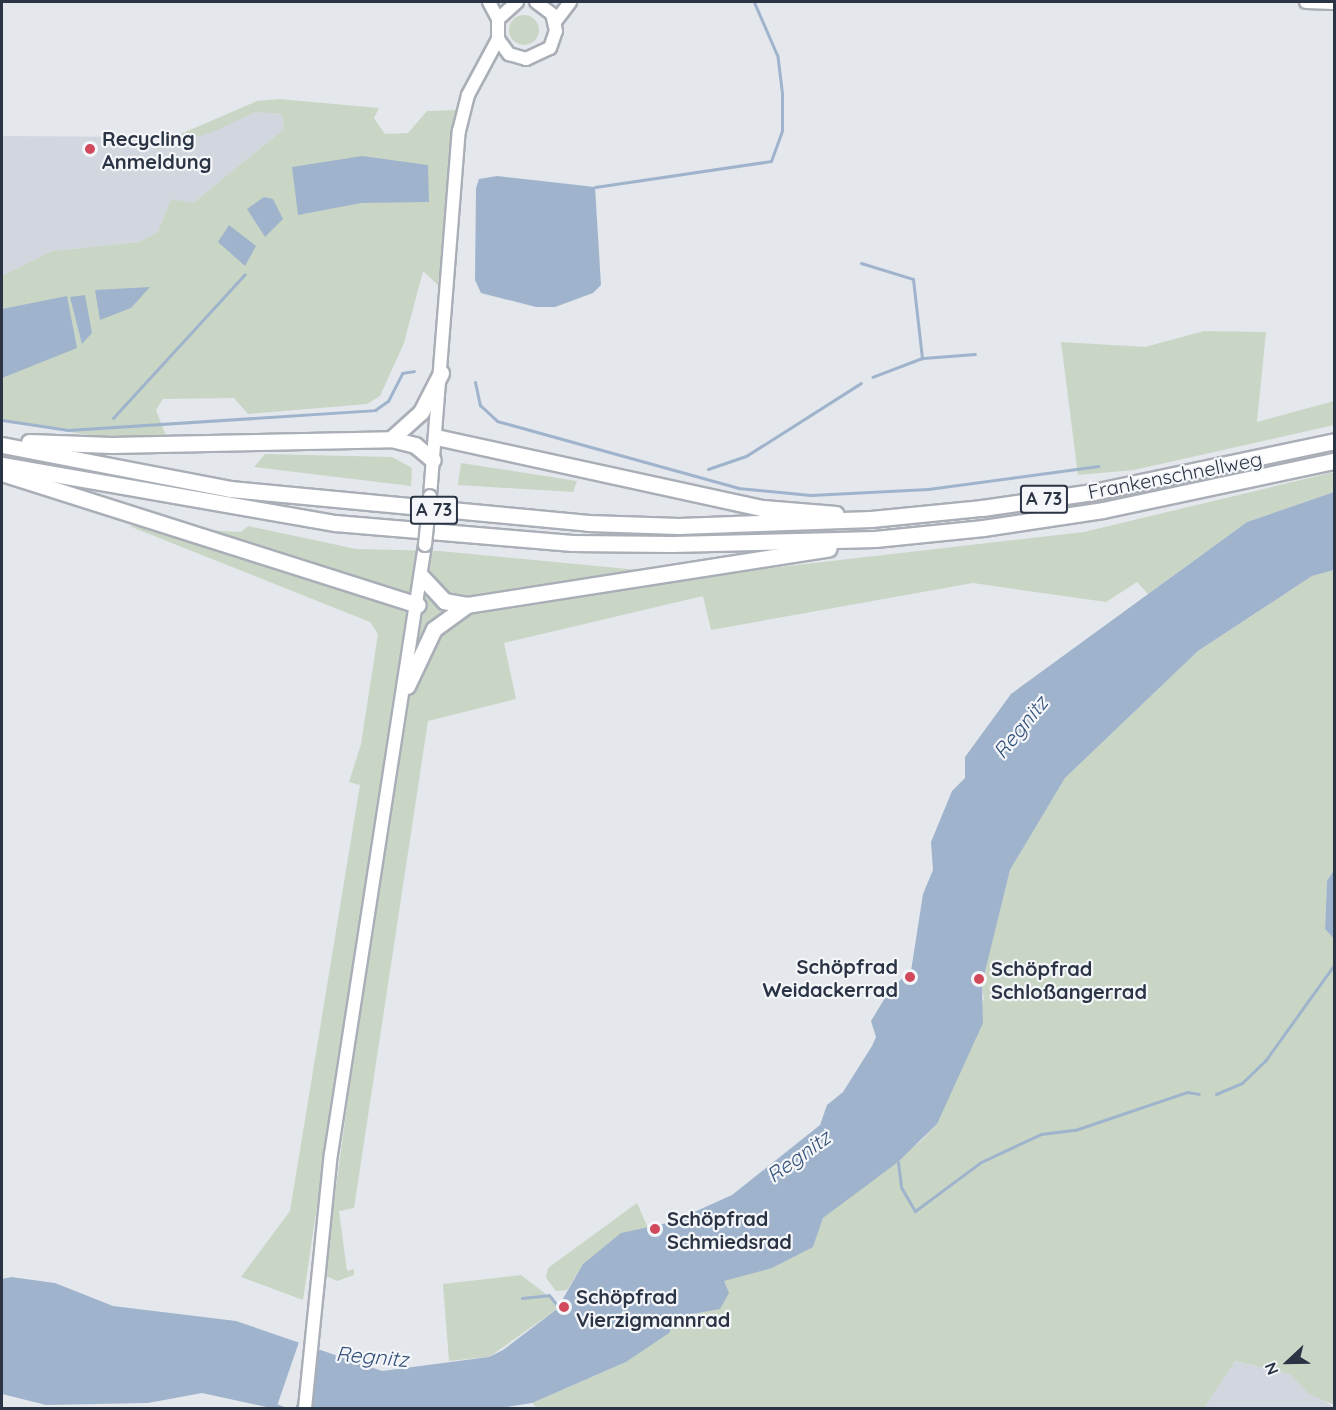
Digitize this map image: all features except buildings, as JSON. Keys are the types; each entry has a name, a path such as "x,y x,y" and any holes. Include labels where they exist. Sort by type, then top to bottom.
{"highway":[{"path":"391,439 421,411 441,373"},
{"path":"436,437 763,508 871,519"},
{"path":"2,440 111,445 391,439 415,445 433,460"},
{"name":"Frankenschnellweg","path":"871,519 1093,492 1335,441"},
{"name":"A 73","path":"2,445 230,489 412,508 679,526 871,519"},
{"name":"Frankenschnellweg","path":"875,538 1103,510 1335,461"},
{"name":"A 73","path":"2,465 335,523 572,543 875,538"},
{"path":"2,473 418,605"},
{"path":"422,577 437,597 467,605 778,559 875,538"},
{"path":"407,686 434,629 467,605"}],"street":[{"path":"305,1408 313,1300 351,1029 407,686 422,577 436,437 459,131 468,95 484,71 498,39 498,19 489,2"},
{"path":"498,19 517,2"},
{"path":"538,2 555,22"},
{"path":"484,71 517,58 543,54 554,40 555,22 570,2"},
{"path":"1306,2 1335,3"},
{"path":"498,39 517,58"}],"shaded area":[{"path":"255,112 282,114 284,129 193,203 171,200 158,232 139,242 52,251 2,276 2,136 146,137 157,149"},
{"path":"1234,1361 1290,1374 1334,1408 1204,1408"}],"green space":[{"path":"524,15 535,19 539,30 535,41 524,45 513,41 509,30 513,19"},
{"path":"279,99 379,108 374,118 385,134 408,133 427,111 459,110 438,285 423,271 404,343 380,396 367,404 248,414 234,398 163,399 156,410 166,436 107,438 2,421 2,276 52,251 139,242 158,232 171,199 193,203 284,129 282,114 255,112 215,131 157,150 155,145 257,101"},
{"path":"1204,331 1266,332 1257,422 1334,401 1334,425 1134,470 1078,475 1061,342 1145,347"},
{"path":"265,454 392,457 412,468 411,486 254,467"},
{"path":"461,463 577,481 573,492 458,485"},
{"path":"1334,472 1334,492 1247,522 1148,594 1137,582 1106,602 973,583 711,630 703,596 504,643 516,699 428,721 354,1208 339,1211 347,1271 354,1269 354,1275 337,1281 324,1275 356,1040 342,1037 303,1300 241,1277 290,1211 360,785 349,782 361,744 378,634 370,622 129,526 241,532 248,526 356,549 440,551 701,576 1084,532"},
{"path":"1334,570 1334,870 1327,881 1325,929 1334,939 1334,1405 1309,1394 1290,1374 1235,1361 1204,1408 537,1408 532,1403 626,1362 672,1328 676,1317 695,1316 723,1281 813,1247 823,1218 921,1141 937,1124 984,998 981,985 1010,870 1065,778 1198,651 1312,576"},
{"path":"637,1203 648,1228 583,1264 567,1290 556,1291 546,1278 548,1268"},
{"path":"521,1275 551,1298 557,1309 489,1357 449,1361 443,1284"}],"water":[{"path":"362,156 428,165 429,202 361,203 298,215 292,167"},
{"path":"497,176 595,187 601,285 593,293 555,307 536,307 481,293 475,280 476,188 479,179"},
{"path":"264,197 273,199 283,219 265,237 247,209"},
{"path":"229,225 256,246 245,266 218,242"},
{"path":"150,287 131,308 100,320 95,290"},
{"path":"85,295 92,333 82,344 70,297"},
{"path":"67,296 77,348 2,378 2,309"},
{"name":"Regnitz","path":"1334,492 1334,570 1312,576 1198,651 1065,778 1010,870 982,984 983,1023 937,1124 898,1162 823,1218 813,1247 772,1268 724,1281 729,1293 720,1309 676,1317 669,1333 626,1362 532,1403 500,1408 271,1408 202,1393 148,1403 46,1405 2,1394 2,1279 11,1277 55,1283 113,1306 236,1321 382,1371 489,1357 503,1350 557,1309 583,1264 621,1233 672,1222 732,1195 820,1125 827,1105 843,1092 872,1046 876,1037 871,1021 891,988 911,971 923,894 933,870 931,842 952,791 965,778 965,757 1011,694 1247,522"},
{"path":"1334,870 1334,939 1325,929 1327,881"}],"pier":[{"path":"299,1342 316,1348 295,1408 278,1404"}],"waterway":[{"path":"595,187 771,161 782,130 782,93 777,55 754,2"},
{"path":"861,263 913,279 922,358 872,377"},
{"path":"113,418 245,274"},
{"path":"923,358 975,354"},
{"path":"2,420 68,430 375,410 388,401 402,373 414,371"},
{"path":"475,382 480,405 497,421 738,488 811,495 928,489 1098,466"},
{"path":"708,469 746,456 861,383"},
{"path":"1216,1094 1242,1083 1265,1061 1334,965"},
{"path":"898,1162 901,1187 915,1211 981,1162 1041,1134 1075,1130 1187,1092 1199,1094"},
{"path":"522,1298 549,1295 559,1308"}],"place":[{"name":"Recycling Anmeldung","path":"90,149"},
{"name":"Schöpfrad Weidackerrad","path":"910,977"},
{"name":"Schöpfrad Schloßangerrad","path":"979,979"},
{"name":"Schöpfrad Schmiedsrad","path":"655,1229"},
{"name":"Schöpfrad Vierzigmannrad","path":"564,1307"}]}
